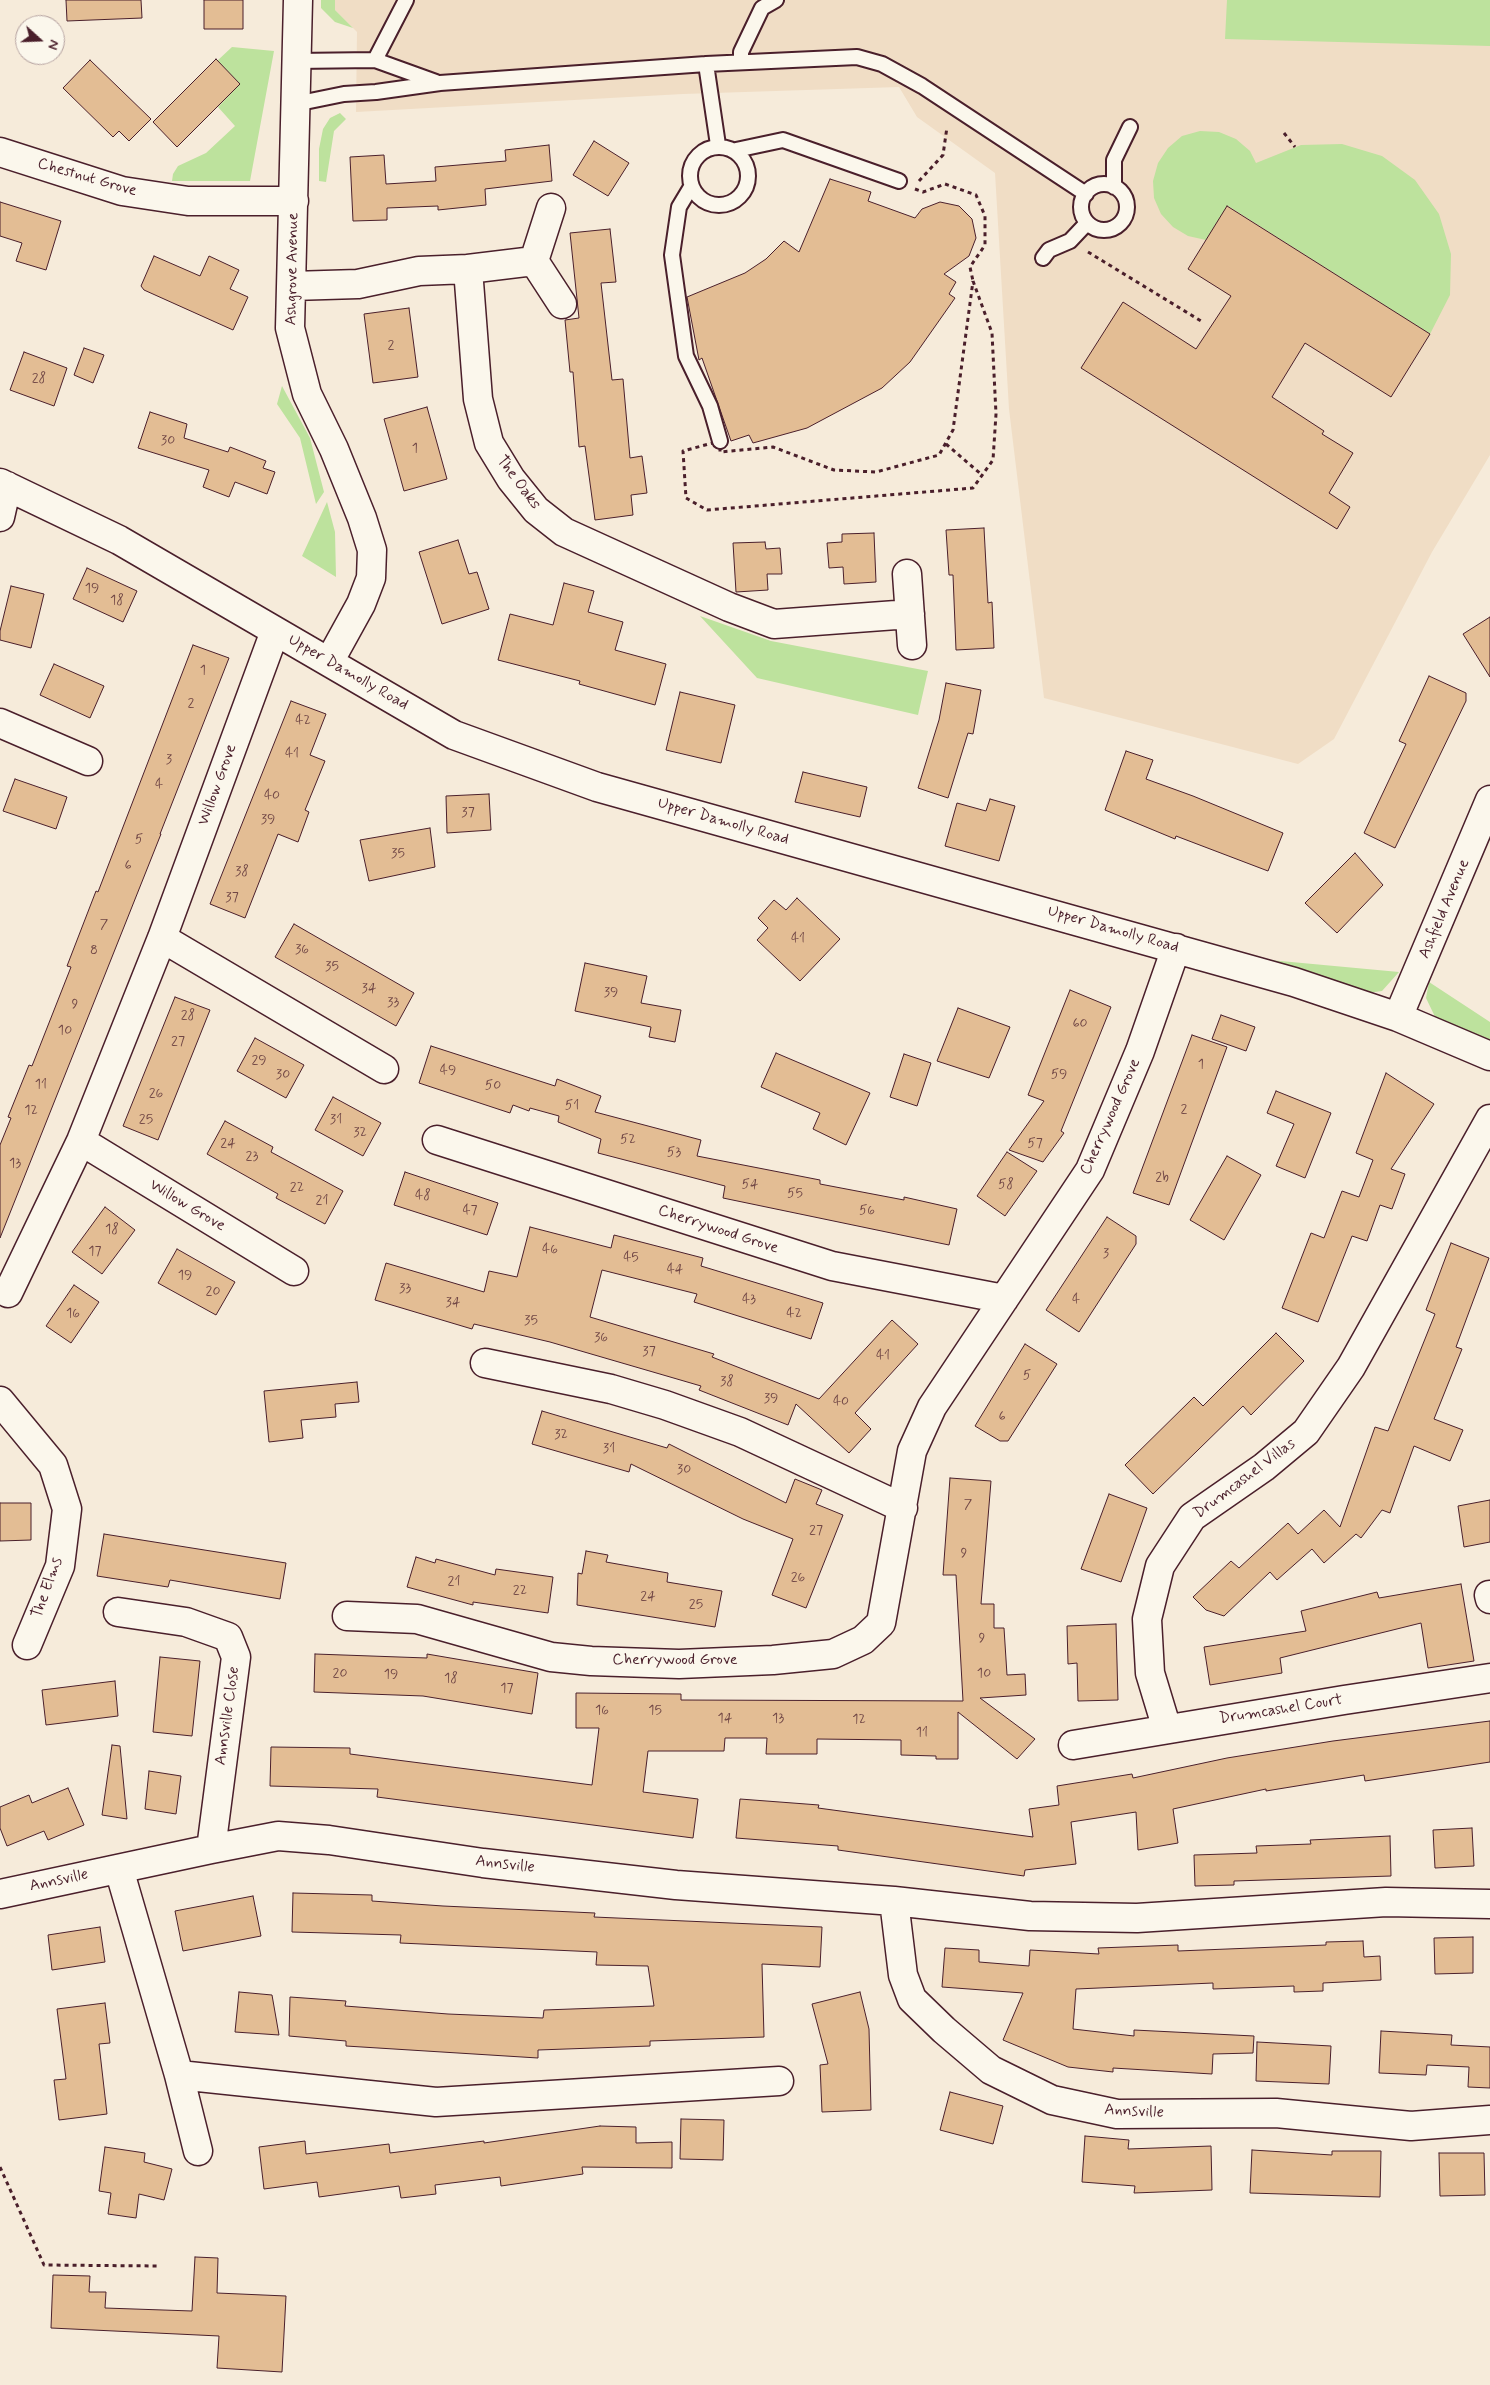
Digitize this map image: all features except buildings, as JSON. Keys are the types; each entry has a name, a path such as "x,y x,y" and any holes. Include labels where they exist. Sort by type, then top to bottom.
{"street":[{"name":"Ashgrove Avenue","path":"298,0 295,61 294,201 290,328 307,394 334,449 362,518 372,550 371,578 361,604 328,662"},
{"name":"Chestnut Grove","path":"0,152 122,191 188,201 294,201"},
{"path":"534,261 551,208"},
{"path":"292,286 358,284 419,271 468,269 534,261"},
{"path":"534,261 562,304"},
{"name":"The Oaks","path":"468,269 478,399 489,443 510,479 536,510 564,532 729,607 774,624 910,614"},
{"path":"0,516 3,484"},
{"name":"Upper Damolly Road","path":"3,484 119,540 454,735 597,787 1294,982 1398,1017 1490,1056"},
{"path":"907,574 912,646"},
{"name":"Willow Grove","path":"8,1293 81,1141 162,938 275,631"},
{"path":"0,723 88,761"},
{"name":"Ashfield Avenue","path":"1398,1017 1490,800"},
{"path":"162,938 384,1069"},
{"name":"Cherrywood Grove","path":"347,1616 417,1619 551,1657 591,1661 680,1664 773,1660 833,1654 863,1640 882,1623 912,1451 932,1407 1090,1170 1140,1051 1176,948"},
{"name":"Drumcashel Villas","path":"1167,1729 1150,1673 1147,1619 1160,1566 1192,1517 1264,1467 1306,1432 1351,1367 1490,1119"},
{"name":"Cherrywood Grove","path":"437,1140 832,1266 1004,1299"},
{"name":"Willow Grove","path":"81,1141 294,1272"},
{"path":"485,1364 611,1389 665,1405 740,1432 903,1508"},
{"name":"The Elms","path":"0,1401 52,1466 67,1509 60,1566 27,1645"},
{"name":"Annsville Close","path":"118,1612 186,1622 228,1637 236,1657 211,1849"},
{"name":"Drumcashel Court","path":"1073,1745 1490,1678"},
{"name":"Annsville","path":"0,1894 278,1836 329,1840 483,1863 676,1885 894,1901 1030,1916 1137,1918 1386,1902 1490,1904"},
{"path":"119,1869 179,2075 198,2151"},
{"name":"Annsville","path":"894,1901 903,1975 912,1999 944,2030 991,2070 1052,2100 1117,2114 1276,2113 1411,2126 1490,2120"},
{"path":"179,2075 436,2102 779,2081"}],"lane":[{"path":"375,60 406,0"},
{"path":"741,62 741,52 758,4 776,0"},
{"path":"295,104 344,94 376,92 440,83 706,64 857,56 882,64 952,105 1086,194"},
{"path":"295,61 375,60 440,83"},
{"path":"706,64 718,146"},
{"path":"1114,187 1114,160 1130,127"},
{"path":"720,441 710,406 686,356 672,255 679,207 691,187 690,168 700,152 718,146 736,150 783,140 899,181"},
{"path":"691,187 702,201 721,206 738,200 749,184 748,165 736,150"},
{"path":"1099,185 1114,187 1124,197 1127,204 1124,218 1114,228 1107,230 1093,227 1087,223 1081,208 1086,194 1099,185"},
{"path":"1043,258 1049,250 1070,241 1087,223"}],"path":[{"path":"899,181 919,182 943,155 952,105"},
{"path":"1284,133 1295,148"},
{"path":"899,181 923,192 945,184 976,195 986,216 985,245 970,268 972,281 992,333 996,405 993,460 973,488 707,510 686,498 683,451 720,441 720,452 773,447 834,470 876,472 938,455 953,430 972,281"},
{"path":"1070,241 1200,321"},
{"path":"946,444 982,475"},
{"path":"0,2167 44,2265 159,2266"}],"shaded area":[{"path":"335,0 1490,0 1490,455 1432,552 1334,739 1298,764 1044,698 1009,409 995,173 917,117 899,87 683,94 356,112 357,32 334,9"}],"green space":[{"path":"321,0 335,0 335,10 353,28 335,22 321,8"},
{"path":"1227,0 1490,0 1490,46 1225,39"},
{"path":"232,47 274,51 250,181 172,181 173,174 178,166 206,153 235,126 218,107 240,84 217,61"},
{"path":"340,113 346,119 334,131 326,182 319,181 319,149 323,129 330,118"},
{"path":"1200,131 1219,132 1236,139 1250,151 1256,163 1301,145 1342,144 1382,156 1415,180 1439,214 1451,254 1450,295 1430,334 1228,206 1206,240 1188,236 1173,227 1161,214 1154,198 1153,181 1158,163 1168,148 1182,136"},
{"path":"282,386 310,438 324,492 316,504 300,438 277,404"},
{"path":"327,502 335,532 336,577 302,556"},
{"path":"700,616 771,641 928,671 918,715 757,678"},
{"path":"1259,959 1399,972 1382,991 1368,993"},
{"path":"1429,982 1490,1022 1490,1044 1438,1023 1426,998"}]}
